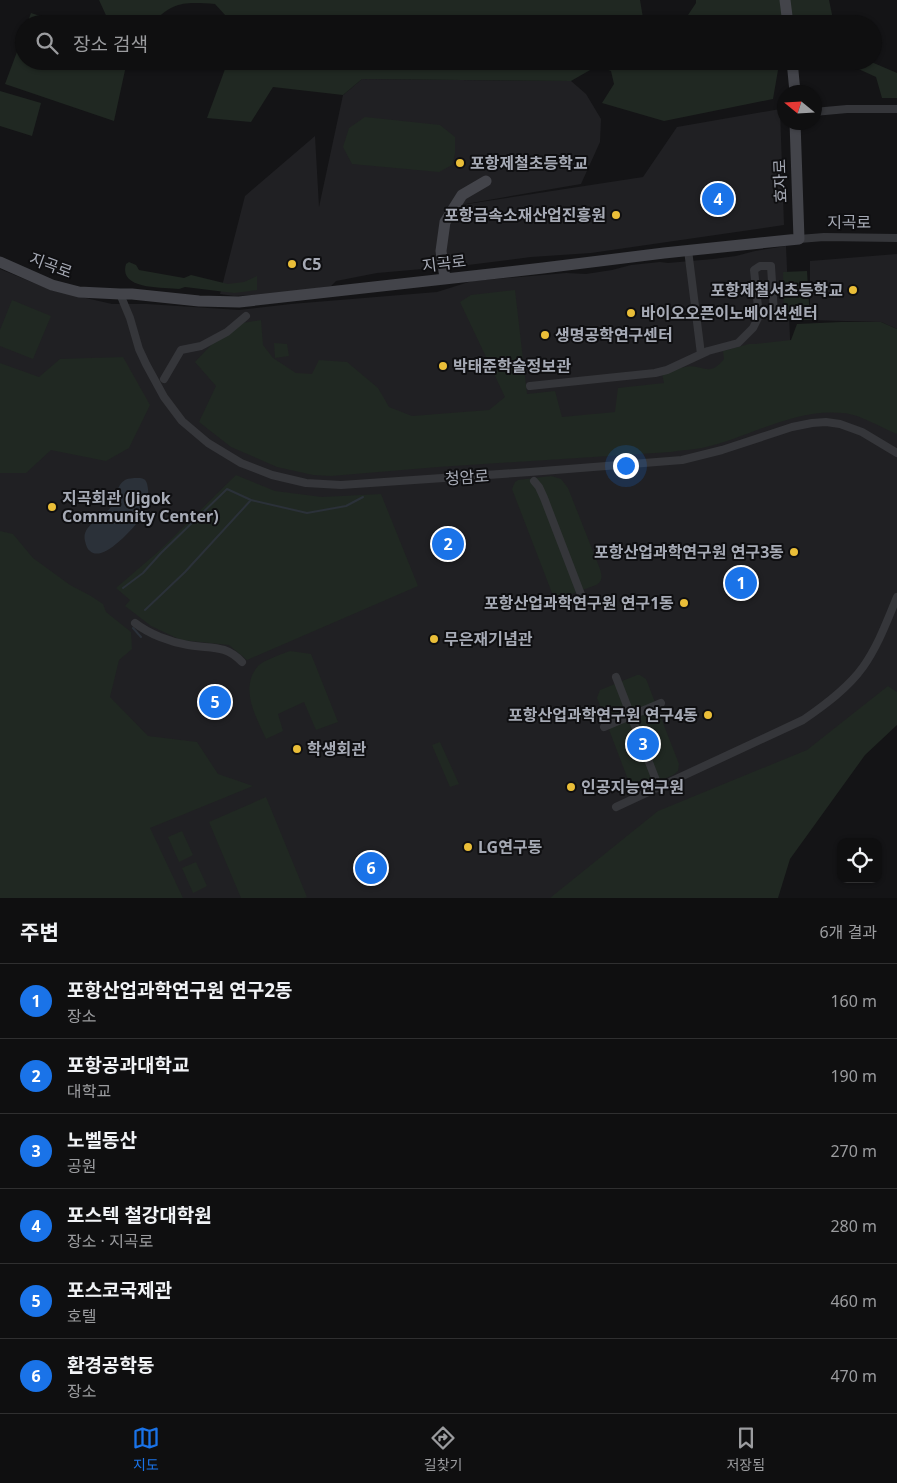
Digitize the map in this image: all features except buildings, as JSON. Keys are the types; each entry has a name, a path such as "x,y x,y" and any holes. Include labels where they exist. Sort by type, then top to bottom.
{"street":[{"path":"785,0 787,15"},
{"path":"793,70 794,85"},
{"path":"822,111 847,109 897,109"},
{"name":"효자로","path":"795,130 799,239"},
{"path":"445,278 441,251 445,222 462,195 486,180"},
{"name":"지곡로","path":"0,262 52,285 79,292 239,302 799,239 824,237 897,238"},
{"path":"688,250 701,354"},
{"path":"530,386 655,373 667,370 725,345 738,343 753,328 759,316 754,270 760,266 770,266 774,314 759,316"},
{"name":"청암로","path":"120,294 146,364 164,397 182,421 208,443 241,463 272,475 306,483 341,484 682,460 722,450 792,427 826,422 840,424 862,432 897,453"},
{"path":"164,379 182,350 201,346 227,332 246,316"},
{"path":"876,440 897,459"},
{"path":"534,480 544,498 582,597"},
{"path":"616,808 803,720 829,702 863,668 882,633 897,597"},
{"path":"136,623 144,630 177,643 224,649 242,662"},
{"path":"616,677 659,788"},
{"path":"604,727 661,703"}],"shaded area":[{"path":"99,0 640,0 642,15 225,15 215,4 187,3 173,7 160,15 106,15"},
{"path":"696,0 829,0 832,15 688,15"},
{"path":"15,57 15,70 125,70 114,121 5,84"},
{"path":"882,67 897,73 897,98 882,98 876,77 861,70 882,70"},
{"path":"225,70 590,70 571,81 362,79 343,95 273,87 251,122 207,118"},
{"path":"608,70 778,70 773,99 664,121 602,103 614,84 611,71"},
{"path":"362,79 571,81 586,94 601,119 600,142 581,184 448,207 643,177 677,127 777,110 777,130 781,130 784,225 591,253 531,257 377,273 336,281 331,286 280,294 234,296 220,294 245,196 315,136 319,207 343,95"},
{"path":"0,91 41,103 32,136 0,126"},
{"path":"365,117 440,125 455,137 455,153 452,165 439,172 352,164 343,147 349,128"},
{"path":"786,246 791,361 897,377 897,712 639,898 168,898 0,868 0,269 51,290 112,304 147,304 239,310 437,292 472,281 566,273 586,274 631,265 736,256"},
{"name":"포항제철서초등학교","path":"897,254 897,329 881,322 810,320 810,261"},
{"path":"129,262 136,265 139,270 184,278 191,275 228,284 244,282 257,276 257,290 234,293 185,287 179,289 144,286 129,279 125,272 126,264"},
{"path":"807,271 810,320 784,320 783,272"},
{"path":"515,290 527,394 555,391 562,417 615,412 618,388 664,383 662,374 691,366 705,369 714,368 724,359 723,351 749,344 791,340 797,324 881,322 897,329 897,434 856,416 843,413 825,413 789,419 702,448 671,452 331,476 313,475 277,467 231,447 199,422 216,386 195,362 230,325 261,320 263,345 273,358 296,373 312,374 319,360 347,362 378,388 389,407 412,416 489,410 505,397 460,302 471,295"},
{"path":"12,300 51,316 33,359 0,346 0,330"},
{"path":"274,343 287,344 289,356 275,358"},
{"path":"123,357 150,405 129,448 106,461 51,450 26,473 0,473 0,363 39,377 60,359"},
{"path":"236,475 275,491 322,497 381,494 418,586 247,660 229,645 181,640 151,626 125,606 130,600 116,588 159,551"},
{"path":"551,476 561,479 568,488 600,569 601,576 600,582 596,585 558,599 552,593 512,489 518,480"},
{"path":"140,478 145,480 148,489 147,504 142,516 128,533 110,549 95,554 91,552 87,548 85,541 86,530 111,507 122,482 128,479"},
{"path":"0,531 13,534 33,558 70,585 103,604 106,612 131,632 132,649 119,660 110,697 148,736 197,742 218,774 253,786 150,828 183,898 0,898"},
{"path":"290,651 311,654 338,722 316,730 304,702 278,714 283,731 266,739 251,702 250,684 252,675 261,664"},
{"path":"637,675 646,679 679,764 678,771 673,775 644,788 634,785 627,777 597,698 600,690"},
{"path":"888,686 897,692 897,725 865,755 790,859 778,898 550,898 658,811 807,750"},
{"path":"440,742 459,784 450,787 432,745"},
{"path":"266,797 307,897 241,898 209,822"},
{"path":"182,831 193,855 179,862 168,837"},
{"path":"196,862 207,886 193,893 182,868"}],"waterway":[{"path":"123,588 143,573 227,489 251,500 307,513 346,506 363,497"},
{"path":"145,610 185,572 251,500"},
{"path":"133,628 141,637"}],"place":[{"name":"포항제철초등학교","path":"460,163"},
{"name":"포스텍 철강대학원","path":"718,199"},
{"name":"포항금속소재산업진흥원","path":"616,215"},
{"name":"C5","path":"292,264"},
{"name":"포항제철서초등학교","path":"853,290"},
{"name":"바이오오픈이노베이션센터","path":"631,313"},
{"name":"생명공학연구센터","path":"545,335"},
{"name":"박태준학술정보관","path":"443,366"},
{"name":"지곡회관 (Jigok Community Center)","path":"52,507"},
{"name":"포항공과대학교","path":"448,544"},
{"name":"포항산업과학연구원 연구3동","path":"794,552"},
{"name":"포항산업과학연구원 연구2동","path":"741,583"},
{"name":"포항산업과학연구원 연구1동","path":"684,603"},
{"name":"무은재기념관","path":"434,639"},
{"name":"포스코국제관","path":"215,702"},
{"name":"포항산업과학연구원 연구4동","path":"708,715"},
{"name":"노벨동산","path":"643,744"},
{"name":"학생회관","path":"297,749"},
{"name":"인공지능연구원","path":"571,787"},
{"name":"LG연구동","path":"468,847"},
{"name":"환경공학동","path":"371,868"}]}
